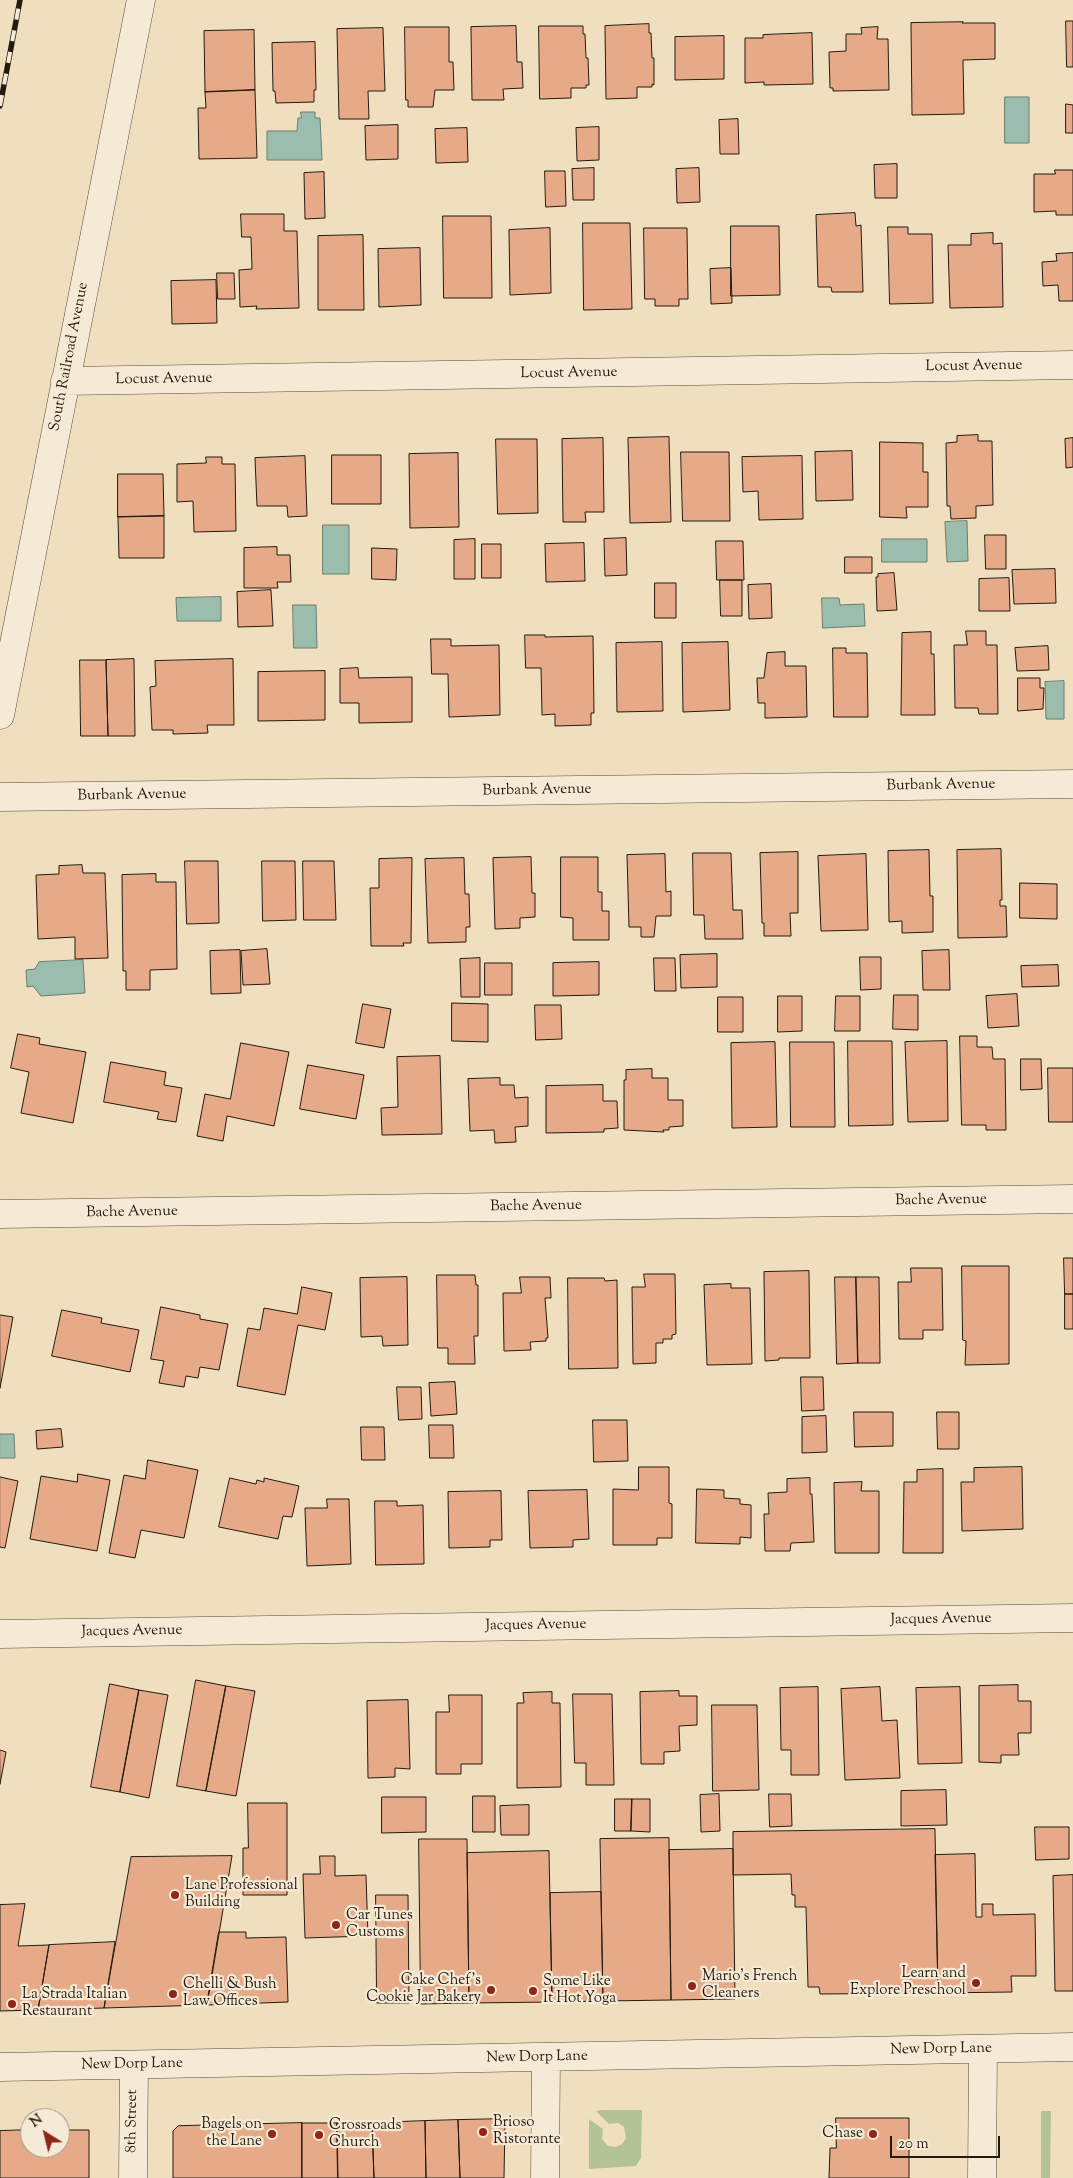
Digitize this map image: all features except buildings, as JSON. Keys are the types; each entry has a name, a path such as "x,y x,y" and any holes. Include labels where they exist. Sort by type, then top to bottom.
{"street":[{"name":"South Railroad Avenue","path":"0,714 141,0"},
{"name":"Locust Avenue","path":"65,381 1073,365"},
{"name":"Burbank Avenue","path":"0,798 1073,784"},
{"name":"Bache Avenue","path":"0,1214 1073,1199"},
{"name":"Jacques Avenue","path":"0,1634 1073,1618"},
{"name":"New Dorp Lane","path":"0,2068 1073,2047"},
{"path":"982,2178 983,2049"},
{"path":"546,2058 546,2178"},
{"name":"8th Street","path":"133,2178 134,2065"}],"shaded area":[{"path":"1005,97 1029,97 1029,143 1005,143"},
{"path":"301,112 315,112 315,118 320,118 322,160 267,160 267,131 297,131 298,118 301,118"},
{"path":"967,521 968,561 947,562 945,522"},
{"path":"323,525 349,525 349,574 323,574"},
{"path":"882,539 927,539 927,562 882,562"},
{"path":"221,597 221,621 177,621 176,598"},
{"path":"822,598 839,598 840,605 864,604 865,626 823,628"},
{"path":"293,605 316,605 317,648 294,648"},
{"path":"1064,681 1064,719 1046,719 1045,682"},
{"path":"83,960 85,993 41,996 33,986 27,987 26,970 35,969 39,962"},
{"path":"0,1434 14,1434 15,1458 0,1458"},
{"path":"642,2110 641,2158 636,2166 589,2169 589,2119 603,2129 602,2139 608,2146 616,2147 622,2144 626,2138 624,2127 618,2123 609,2124 596,2111"},
{"path":"1041,2111 1051,2111 1050,2178 1041,2178"}],"railway":[{"path":"0,106 20,0"}],"place":[{"name":"Lane Professional Building","path":"175,1895"},
{"name":"Car Tunes Customs","path":"336,1925"},
{"name":"Learn and Explore Preschool","path":"976,1983"},
{"name":"Mario's French Cleaners","path":"692,1986"},
{"name":"Cake Chef's Cookie Jar Bakery","path":"491,1990"},
{"name":"Some Like It Hot Yoga","path":"533,1991"},
{"name":"Chelli & Bush Law Offices","path":"173,1994"},
{"name":"La Strada Italian Restaurant","path":"12,2004"},
{"name":"Brioso Ristorante","path":"483,2132"},
{"name":"Bagels on the Lane","path":"272,2134"},
{"name":"Chase","path":"873,2134"},
{"name":"Crossroads Church","path":"319,2135"}]}
